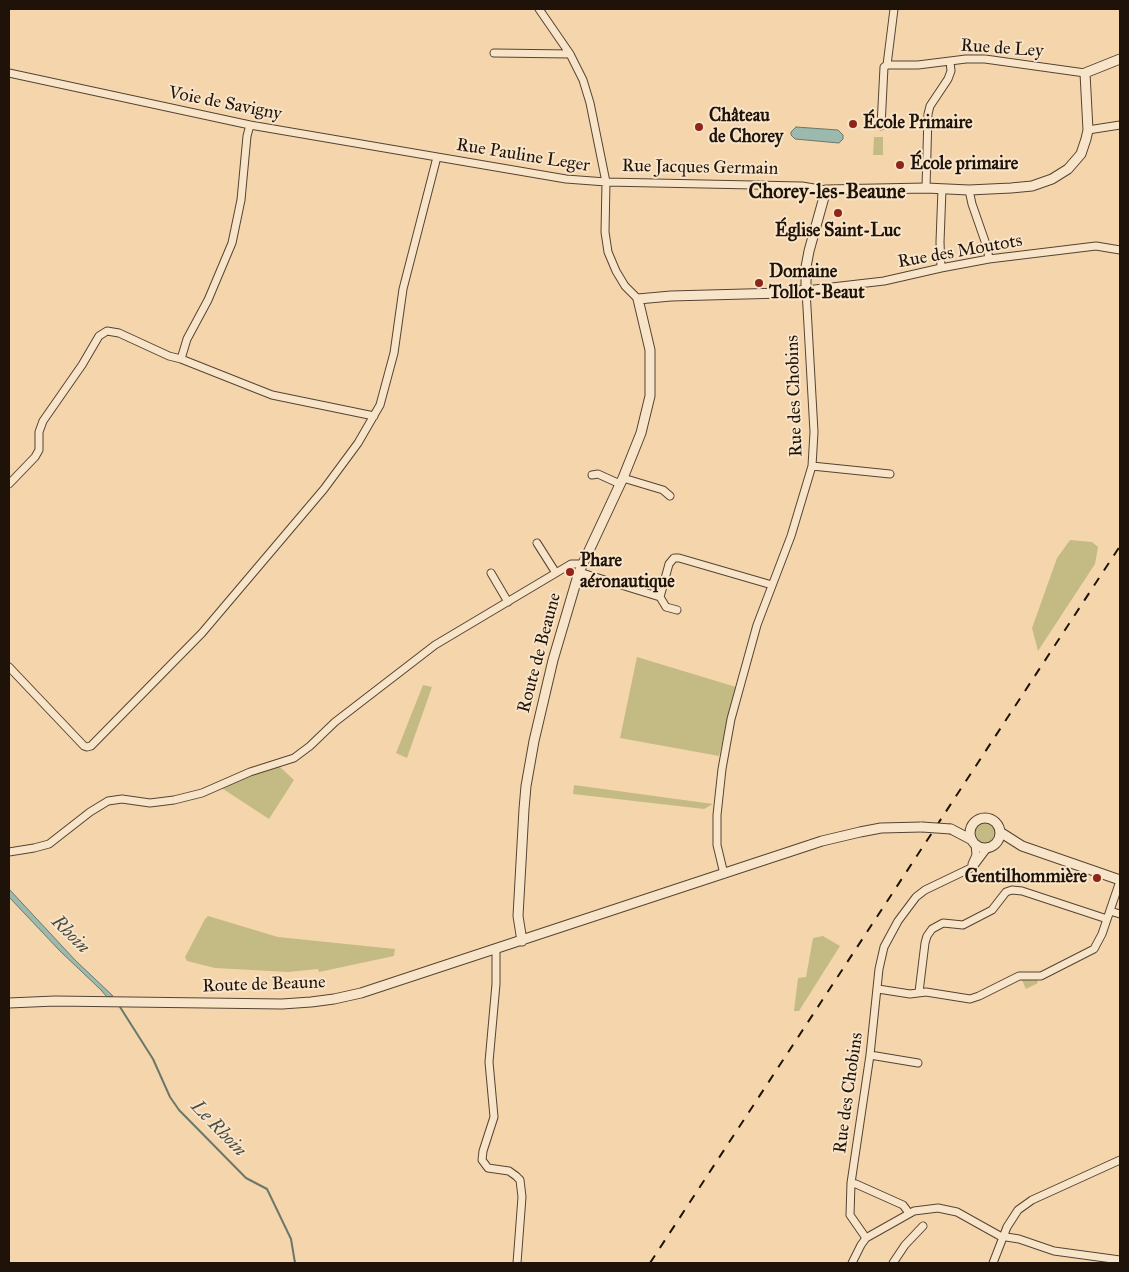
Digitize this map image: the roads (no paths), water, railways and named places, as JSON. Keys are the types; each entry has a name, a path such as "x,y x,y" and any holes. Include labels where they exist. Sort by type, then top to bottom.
{"street":[{"path":"539,9 570,54 583,80 590,103 606,182 604,232 608,252 625,286 638,299 671,296 782,293 806,290 806,267 809,251 826,190"},
{"path":"881,126 884,67 887,65 894,9"},
{"path":"494,53 570,54"},
{"name":"Rue de Ley","path":"887,65 918,65 966,59 984,59 1085,73"},
{"path":"1085,73 1120,59"},
{"path":"926,188 928,114 930,106 948,79 951,71 950,61"},
{"name":"Voie de Savigny","path":"9,73 250,125 437,158"},
{"name":"Rue Jacques Germain","path":"606,182 802,186 826,190 926,188 969,190 1032,186 1052,179 1068,169 1081,154 1088,130 1085,73"},
{"path":"181,360 187,339 208,300 232,243 241,200 250,125"},
{"path":"1088,130 1120,125"},
{"path":"9,667 84,746 91,746 202,633 324,490 358,443 380,405 394,353 402,289 437,158"},
{"name":"Rue Pauline Leger","path":"437,158 566,179 606,182"},
{"path":"941,268 942,189"},
{"path":"969,190 989,259"},
{"name":"Rue des Moutots","path":"806,290 884,281 989,259 1096,246 1120,250"},
{"name":"Rue des Chobins","path":"724,874 716,837 719,792 731,719 757,625 791,536 812,466 814,432 806,290"},
{"name":"Route de Beaune","path":"522,941 518,916 526,786 534,741 551,668 580,568 641,434 650,396 650,350 638,299"},
{"path":"9,484 35,457 39,450 39,432 43,421 99,336 103,333 114,331 161,353 272,395 374,416"},
{"path":"812,466 890,474"},
{"path":"592,475 598,474 663,490 670,496"},
{"path":"537,542 556,573"},
{"path":"660,597 669,564 674,558 684,559 772,585"},
{"path":"9,852 48,844 90,812 108,801 122,799 156,802 183,798 202,793 250,772 294,758 366,698 436,645 571,564 660,597 666,607 677,610"},
{"path":"492,573 508,602"},
{"path":"952,829 972,825 978,820 988,818 996,822 1000,832 999,839 975,865 969,868"},
{"path":"969,868 976,855 970,832 972,825"},
{"name":"Route de Beaune","path":"9,1003 282,1004 322,1001 360,993 822,841 892,827 952,829"},
{"path":"878,989 910,994 926,992 970,999 1019,976 1041,976 1094,949 1098,943 1120,881 1022,846 1006,844 981,847 952,829"},
{"path":"1000,832 1022,846"},
{"name":"Rue des Chobins","path":"866,1238 850,1216 851,1183 884,947 898,921 916,897 925,890 969,868"},
{"path":"919,992 926,940 932,929 943,923 963,925 992,910 1006,892 1012,890 1022,891 1107,920"},
{"path":"1110,911 1120,914"},
{"path":"496,949 497,971 489,1062 494,1117 482,1160 488,1168 509,1171 520,1180 522,1197 517,1263"},
{"path":"870,1055 918,1063"},
{"path":"993,1263 1003,1236 1014,1215 1032,1200 1120,1160"},
{"path":"851,1183 902,1205 909,1213"},
{"path":"852,1263 866,1238 909,1213 925,1209 948,1209 957,1212 987,1230 1054,1251 1120,1260"},
{"path":"894,1263 905,1245 923,1226"}],"waterway":[{"name":"Le Rhoin","path":"120,1007 153,1059 170,1097 179,1110 246,1178 267,1189 291,1239 295,1263"}],"railway":[{"path":"650,1263 1120,546"}],"place":[{"name":"École Primaire","path":"853,124"},
{"name":"Château de Chorey","path":"699,127"},
{"name":"École primaire","path":"900,165"},
{"name":"Église Saint-Luc","path":"838,213"},
{"name":"Domaine Tollot-Beaut","path":"759,283"},
{"name":"Phare aéronautique","path":"570,572"},
{"name":"Gentilhommière","path":"1097,878"}],"district":[{"name":"Chorey-les-Beaune","path":"827,193"}],"water label":[{"name":"Rhoin","path":"70,935"}]}
